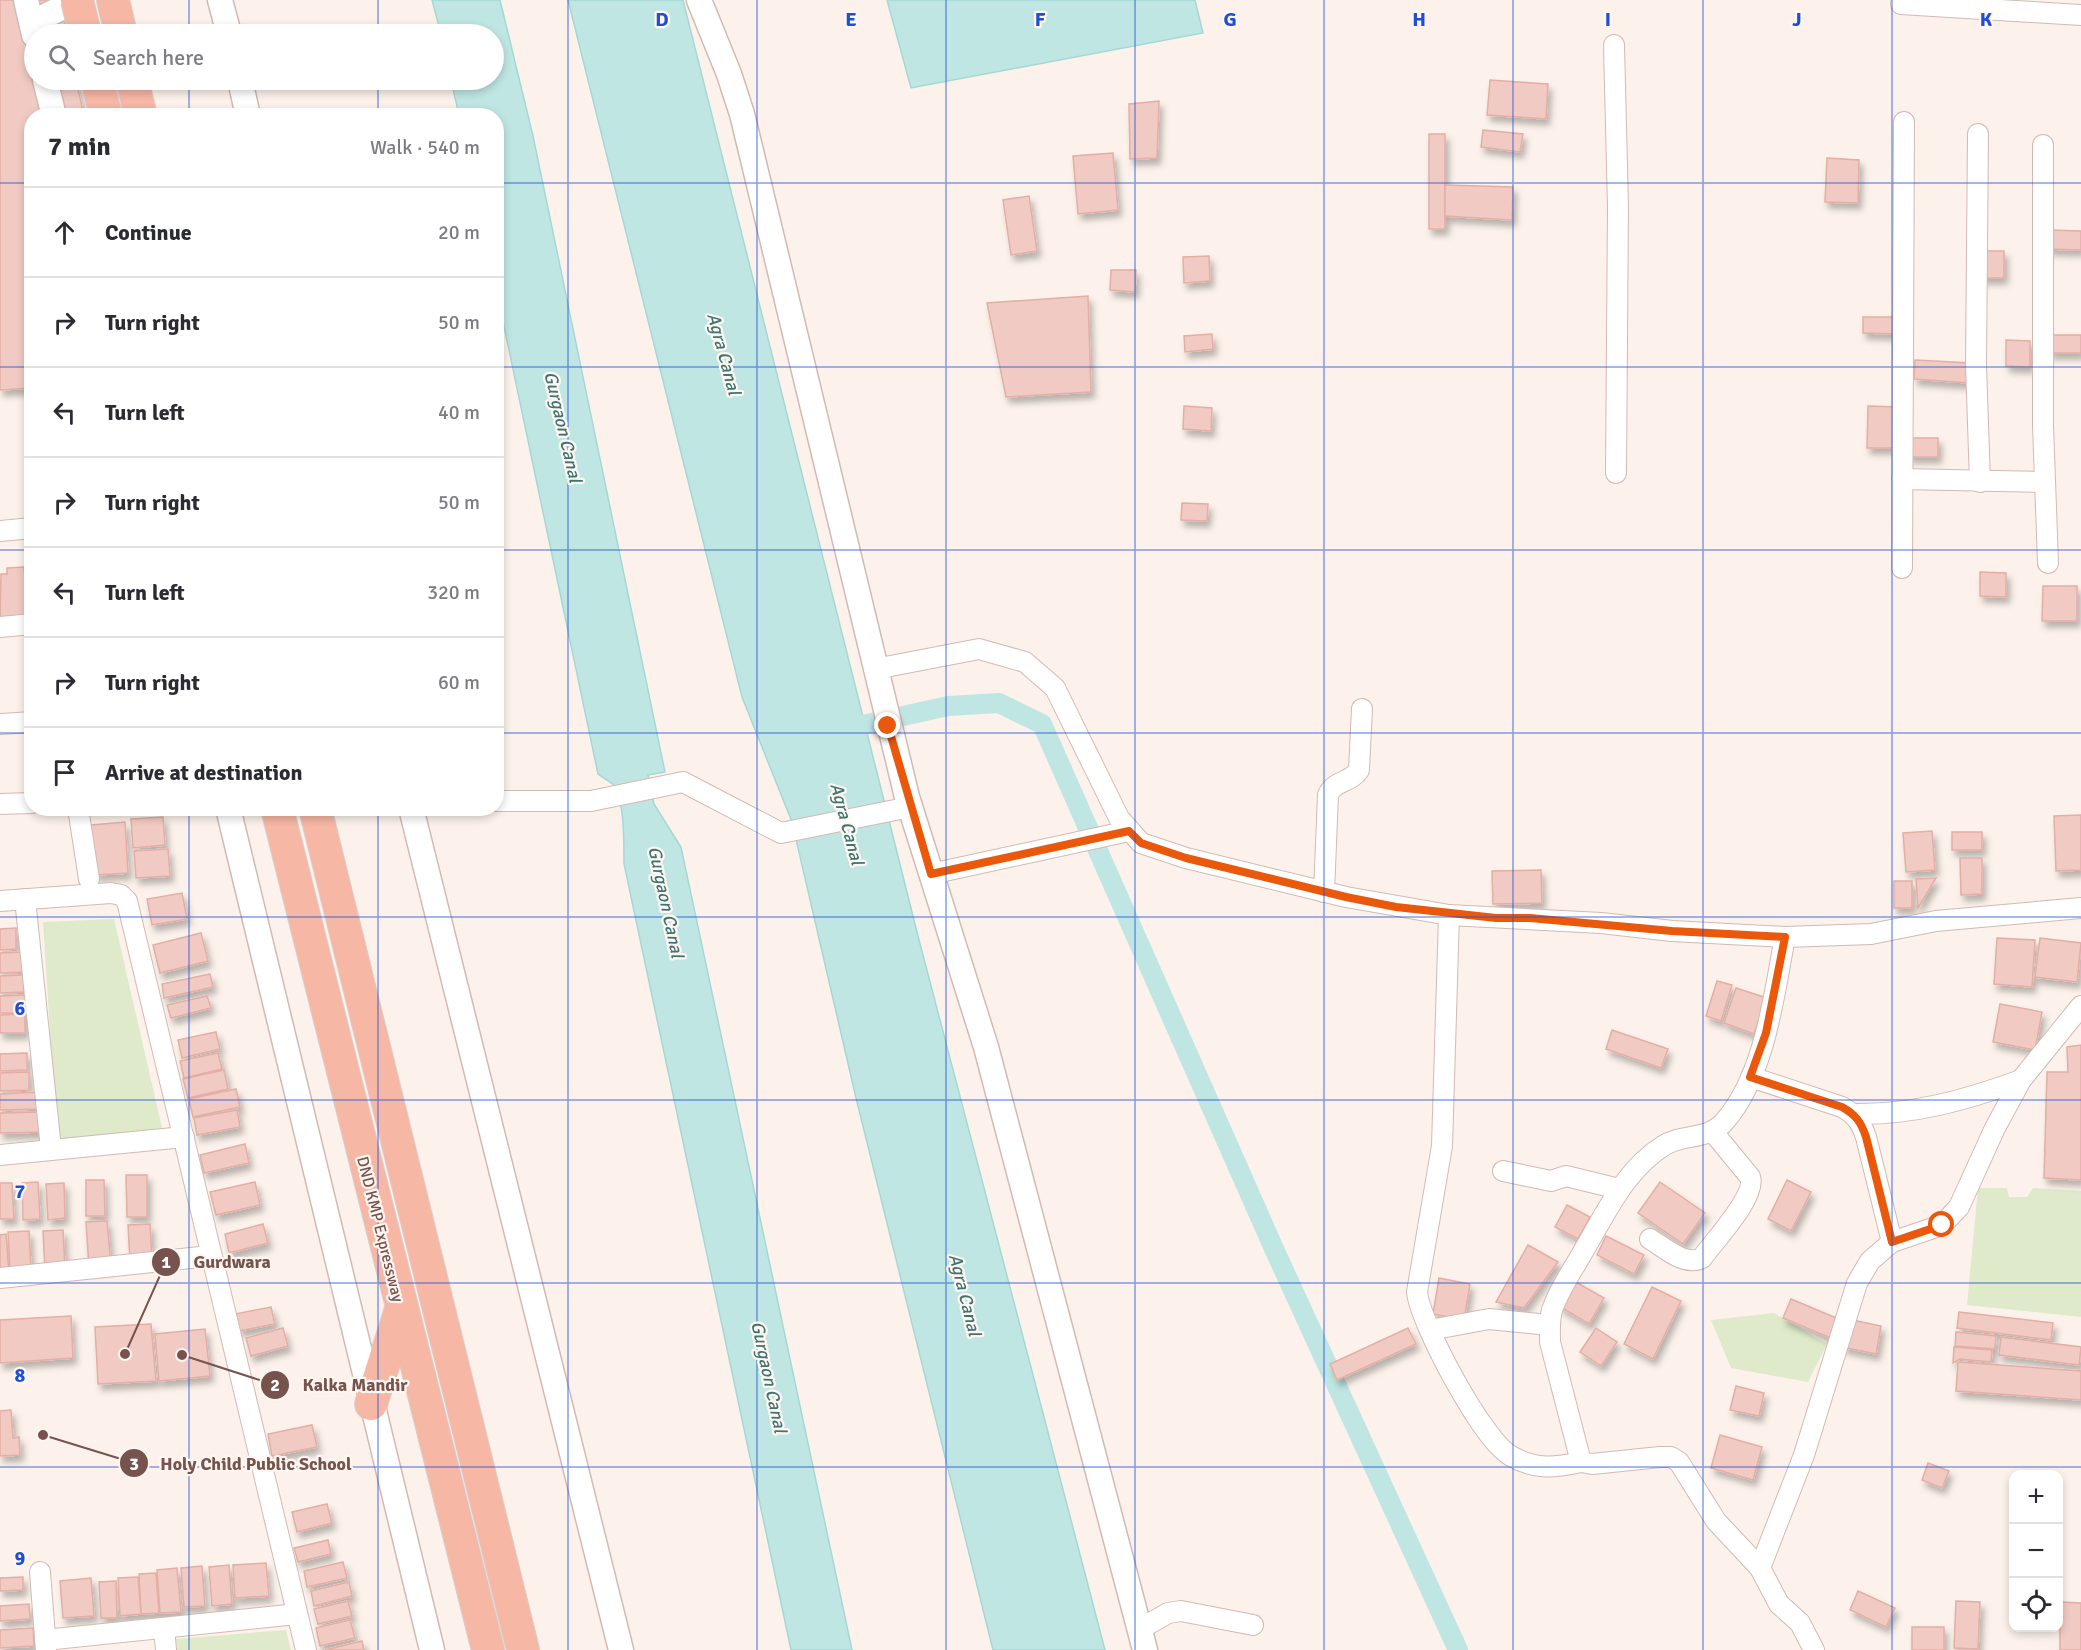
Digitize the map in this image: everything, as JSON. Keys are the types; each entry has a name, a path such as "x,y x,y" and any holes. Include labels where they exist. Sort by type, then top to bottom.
{"highway":[{"path":"100,90 104,108"},
{"path":"134,90 139,108"},
{"name":"DND KMP Expressway","path":"278,816 488,1650"},
{"path":"317,816 523,1650"},
{"path":"371,1404 401,1309"}],"street":[{"path":"26,0 31,24"},
{"path":"220,0 226,24"},
{"path":"699,0 729,74 742,114 888,726 910,807 986,1047 1142,1640"},
{"path":"1901,4 2081,15"},
{"path":"41,24 47,15 81,16"},
{"path":"1614,45 1618,207 1616,473"},
{"path":"48,90 52,108"},
{"path":"242,90 247,108"},
{"path":"1902,568 1904,122"},
{"path":"1978,134 1976,365 1980,482"},
{"path":"2043,145 2042,357 2048,563"},
{"path":"1902,479 2045,482"},
{"path":"0,531 24,529"},
{"path":"0,627 24,625"},
{"path":"875,669 979,649 1025,662 1055,688 1119,818 1141,843 1152,848 1324,892 1449,915 1601,923 1672,931 1785,937 1861,935 1936,921 2081,908"},
{"path":"1324,892 1328,795 1335,784 1356,775 1359,770 1362,709"},
{"path":"0,724 24,722"},
{"path":"504,801 591,801 683,782 781,833 910,807"},
{"path":"0,804 24,803"},
{"path":"79,816 89,879"},
{"path":"230,816 432,1650"},
{"path":"413,816 621,1650"},
{"path":"931,874 1078,844 1129,831"},
{"path":"0,901 111,893 121,895 127,901 306,1650"},
{"path":"25,899 51,1149"},
{"path":"1449,915 1442,1146 1417,1292 1418,1307 1474,1413 1498,1447 1510,1456 1540,1468 1552,1469 1581,1462 1592,1464 1671,1457 1678,1462 1716,1521 1760,1568 1772,1595 1800,1623 1814,1650"},
{"path":"1581,1462 1550,1342 1549,1325 1558,1296 1619,1189 1666,1144 1713,1132 1727,1119 1750,1077 1766,1033 1785,937"},
{"path":"1760,1568 1810,1438 1857,1283 1870,1261 1892,1242 1942,1225 1959,1207 1995,1128 2021,1080 2081,1006"},
{"path":"1750,1077 1842,1107 1854,1114 1862,1124 1866,1137 1892,1242"},
{"path":"1854,1114 1880,1114 1955,1102 2021,1080"},
{"path":"1650,1239 1682,1258 1696,1261 1702,1258 1749,1196 1752,1183 1750,1177 1713,1132"},
{"path":"0,1155 184,1137"},
{"path":"1503,1171 1551,1181 1566,1176 1619,1189"},
{"path":"0,1278 210,1256"},
{"path":"1430,1330 1488,1319 1549,1325"},
{"path":"40,1572 46,1645 164,1628 297,1614"},
{"path":"1142,1640 1168,1613 1181,1611 1253,1625"},
{"path":"164,1628 166,1650"}],"green space":[{"path":"114,919 163,1132 57,1142 43,922"},
{"path":"1978,1188 2007,1188 2009,1197 2027,1197 2033,1188 2081,1191 2081,1317 1967,1305"},
{"path":"1774,1313 1827,1344 1808,1382 1731,1368 1711,1320"},
{"path":"286,1630 291,1650 177,1650 176,1639"}],"water":[{"name":"Gurgaon Canal","path":"432,0 500,0 533,136 665,772 648,775 654,804 681,847 852,1650 791,1650 624,864 623,826 617,787 598,774 504,326 504,108 457,108 453,90 504,90 504,24 438,24"},
{"name":"Agra Canal","path":"568,0 683,0 918,936 1105,1650 993,1650 856,1098 792,822 742,697"},
{"path":"887,0 1195,0 1203,33 911,88"}],"building":[{"path":"0,0 60,0 65,24 24,24 24,90 78,90 82,108 24,108 24,388 0,390"},
{"path":"1490,80 1548,84 1546,119 1487,115"},
{"path":"1159,101 1157,158 1130,159 1129,104"},
{"path":"1483,130 1523,134 1520,152 1481,147"},
{"path":"1429,134 1445,134 1445,229 1429,229"},
{"path":"1113,153 1118,210 1078,214 1073,156"},
{"path":"1827,158 1859,160 1858,203 1825,202"},
{"path":"1445,185 1513,187 1512,220 1445,216"},
{"path":"1029,196 1037,251 1011,255 1003,200"},
{"path":"2048,230 2081,231 2081,250 2048,249"},
{"path":"1980,251 2004,251 2004,278 1979,278"},
{"path":"1209,256 1210,281 1184,283 1183,257"},
{"path":"1111,270 1136,270 1135,292 1110,290"},
{"path":"1088,296 1091,392 1006,397 987,303"},
{"path":"1863,317 1899,317 1899,334 1863,333"},
{"path":"1212,334 1213,349 1185,352 1184,336"},
{"path":"2049,335 2081,335 2081,353 2049,353"},
{"path":"2006,340 2030,341 2030,367 2006,366"},
{"path":"1915,360 1971,363 1969,383 1914,379"},
{"path":"1184,406 1212,408 1211,431 1183,429"},
{"path":"1868,406 1899,407 1898,448 1867,448"},
{"path":"1908,438 1938,438 1938,457 1908,457"},
{"path":"1182,503 1208,504 1207,521 1181,520"},
{"path":"24,567 24,620 0,622 1,574 7,574 7,568"},
{"path":"1980,572 2006,573 2006,597 1980,596"},
{"path":"2043,586 2077,586 2077,621 2042,621"},
{"path":"2081,815 2081,870 2056,871 2054,816"},
{"path":"163,817 165,845 133,848 131,819"},
{"path":"125,822 128,873 95,875 91,825"},
{"path":"1932,831 1935,870 1906,872 1903,833"},
{"path":"1952,832 1982,832 1982,850 1952,850"},
{"path":"168,849 170,876 136,878 134,851"},
{"path":"1960,858 1982,858 1982,894 1961,895"},
{"path":"1541,870 1542,903 1493,904 1492,871"},
{"path":"1936,878 1918,908 1916,879"},
{"path":"1894,881 1912,881 1912,908 1894,908"},
{"path":"182,893 187,919 152,925 147,899"},
{"path":"16,928 16,949 0,950 0,929"},
{"path":"201,933 208,961 160,973 153,945"},
{"path":"1997,938 2035,940 2032,987 1994,984"},
{"path":"2040,938 2081,943 2077,982 2035,977"},
{"path":"23,952 23,972 0,973 0,953"},
{"path":"210,974 213,987 164,998 162,984"},
{"path":"23,975 24,992 0,993 0,976"},
{"path":"1717,981 1732,985 1721,1021 1706,1016"},
{"path":"1736,988 1767,998 1754,1034 1724,1023"},
{"path":"26,995 26,1013 0,1013 0,996"},
{"path":"207,996 211,1008 171,1018 167,1005"},
{"path":"2000,1004 2042,1012 2035,1050 1993,1042"},
{"path":"25,1014 25,1033 0,1033 0,1015"},
{"path":"1612,1030 1668,1049 1661,1068 1606,1049"},
{"path":"216,1032 220,1049 182,1058 178,1040"},
{"path":"2081,1045 2081,1180 2044,1178 2047,1072 2068,1072 2067,1047"},
{"path":"27,1053 27,1070 0,1071 0,1054"},
{"path":"218,1053 222,1069 184,1078 180,1061"},
{"path":"224,1070 228,1089 188,1098 183,1079"},
{"path":"29,1072 29,1090 0,1091 0,1073"},
{"path":"236,1089 240,1107 193,1117 189,1099"},
{"path":"40,1092 40,1109 0,1110 0,1094"},
{"path":"237,1110 240,1127 197,1135 194,1118"},
{"path":"42,1112 43,1132 0,1133 0,1113"},
{"path":"245,1144 249,1163 204,1173 200,1155"},
{"path":"126,1175 147,1175 147,1217 127,1217"},
{"path":"86,1180 104,1180 105,1216 86,1216"},
{"path":"1787,1180 1811,1192 1791,1231 1768,1219"},
{"path":"38,1182 40,1219 23,1220 22,1183"},
{"path":"255,1182 260,1205 216,1215 210,1192"},
{"path":"1660,1182 1705,1213 1683,1244 1638,1213"},
{"path":"0,1183 12,1183 14,1219 0,1219"},
{"path":"64,1183 65,1218 48,1220 46,1184"},
{"path":"1567,1205 1590,1217 1578,1239 1555,1227"},
{"path":"107,1221 111,1266 89,1268 86,1222"},
{"path":"150,1224 152,1261 130,1262 128,1225"},
{"path":"263,1224 268,1243 229,1253 225,1234"},
{"path":"63,1230 65,1269 45,1270 43,1231"},
{"path":"29,1231 31,1270 10,1271 8,1232"},
{"path":"6,1234 9,1274 0,1274 0,1235"},
{"path":"1606,1236 1644,1255 1634,1274 1597,1255"},
{"path":"1528,1245 1558,1262 1524,1308 1496,1302"},
{"path":"1439,1278 1470,1284 1464,1320 1433,1314"},
{"path":"1574,1281 1604,1298 1589,1324 1559,1306"},
{"path":"1652,1287 1681,1301 1653,1359 1624,1344"},
{"path":"1791,1299 1841,1320 1833,1339 1783,1318"},
{"path":"271,1307 275,1324 239,1331 235,1314"},
{"path":"1959,1312 2053,1323 2051,1340 1957,1328"},
{"path":"71,1316 73,1358 0,1363 0,1320"},
{"path":"1848,1319 1881,1326 1876,1354 1842,1347"},
{"path":"151,1324 156,1381 98,1384 95,1327"},
{"path":"283,1328 288,1346 251,1356 246,1338"},
{"path":"1408,1328 1416,1344 1337,1380 1330,1364"},
{"path":"1596,1328 1617,1342 1601,1366 1580,1352"},
{"path":"205,1329 210,1376 159,1381 155,1334"},
{"path":"1956,1332 1996,1336 1995,1349 1955,1346"},
{"path":"2001,1337 2081,1347 2079,1365 1999,1355"},
{"path":"1954,1347 1992,1350 1991,1362 1960,1359 1953,1363"},
{"path":"1958,1362 2081,1371 2081,1400 1956,1391"},
{"path":"1736,1386 1764,1393 1759,1416 1730,1410"},
{"path":"11,1410 13,1438 19,1437 20,1455 0,1456 0,1411"},
{"path":"312,1425 317,1447 272,1456 268,1434"},
{"path":"1720,1435 1762,1447 1753,1480 1711,1468"},
{"path":"1928,1463 1949,1471 1942,1488 1922,1480"},
{"path":"327,1504 332,1523 297,1532 292,1512"},
{"path":"328,1540 331,1554 298,1562 294,1548"},
{"path":"343,1562 347,1578 307,1587 304,1571"},
{"path":"266,1563 269,1596 235,1598 233,1565"},
{"path":"229,1565 232,1604 212,1606 209,1567"},
{"path":"202,1566 205,1606 184,1607 181,1568"},
{"path":"177,1568 181,1612 160,1613 157,1570"},
{"path":"156,1573 159,1613 141,1614 139,1574"},
{"path":"23,1577 23,1590 0,1591 0,1578"},
{"path":"138,1577 141,1614 120,1616 118,1578"},
{"path":"91,1578 94,1616 63,1618 60,1581"},
{"path":"116,1581 117,1618 101,1618 99,1582"},
{"path":"349,1582 352,1596 314,1606 311,1591"},
{"path":"1858,1591 1895,1608 1886,1627 1850,1610"},
{"path":"348,1601 352,1616 318,1624 314,1609"},
{"path":"1956,1601 1980,1602 1978,1649 1954,1648"},
{"path":"2063,1602 2081,1603 2081,1650 2060,1650 2060,1632 2063,1632"},
{"path":"29,1604 30,1619 0,1621 0,1606"},
{"path":"350,1620 355,1638 320,1646 316,1628"},
{"path":"1912,1627 1944,1627 1944,1650 1912,1650"},
{"path":"33,1628 34,1646 0,1648 0,1630"},
{"path":"362,1641 364,1650 325,1650"}],"waterway":[{"path":"840,730 948,706 999,703 1042,724 1275,1251 1458,1650"}],"place":[{"name":"Gurdwara","path":"125,1354"},
{"name":"Kalka Mandir","path":"182,1355"},
{"name":"Holy Child Public School","path":"43,1435"}],"route":[{"path":"888,726 931,874 1078,844 1129,831 1141,843 1186,858 1279,882 1396,907 1449,915 1530,918 1672,931 1785,937 1766,1033 1750,1077 1842,1107 1854,1114 1862,1124 1866,1137 1892,1242 1942,1225"}]}
